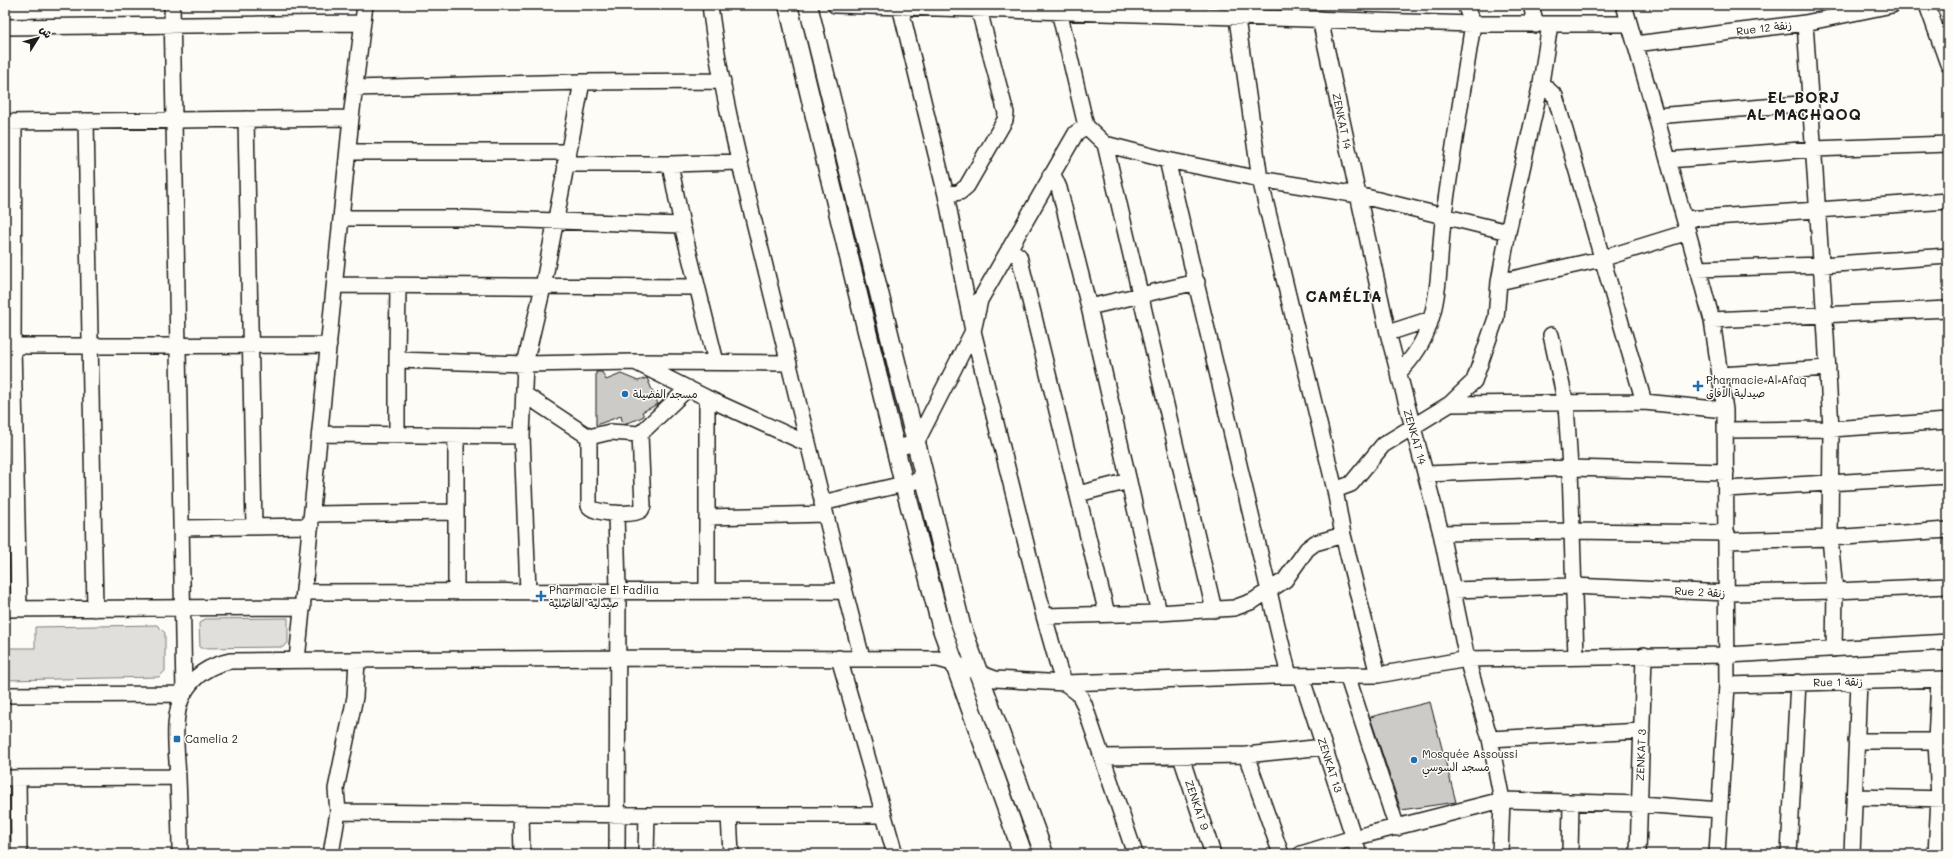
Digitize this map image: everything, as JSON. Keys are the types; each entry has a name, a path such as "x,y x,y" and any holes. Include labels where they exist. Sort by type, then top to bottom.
{"street":[{"path":"172,5 184,694 178,715 176,739 180,854"},
{"path":"298,660 354,88 365,5"},
{"path":"710,5 714,44 740,162 823,508 862,658"},
{"path":"788,5 904,484 942,629 956,664 1023,854"},
{"path":"808,5 960,625 1044,854"},
{"path":"835,5 1059,11 1236,10 1320,19 1473,24 1629,24"},
{"path":"1398,373 1416,354 1424,340 1431,319 1436,294 1444,215 1473,24 1465,5"},
{"path":"1335,490 1351,484 1384,445 1413,429 1450,404 1474,381 1496,318 1499,282 1508,232 1541,83 1543,24 1531,5"},
{"path":"1624,5 1712,320 1725,410 1728,655 1717,854"},
{"name":"Rue 12 زنقة","path":"1635,44 1805,23 1892,5"},
{"path":"1927,5 1948,64"},
{"path":"900,6 946,195 973,331 1044,616 1059,669 1065,683 1079,694 1084,704 1135,854"},
{"path":"946,195 960,192 967,186 1005,120 1006,113 979,10"},
{"path":"1236,10 1260,179 1335,490 1343,535 1378,675"},
{"path":"1059,11 1086,126 1105,144 1167,160 1260,179 1358,195 1508,232"},
{"name":"ZENKAT 14","path":"1320,19 1388,333 1441,533 1467,659 1490,739 1502,800 1500,854"},
{"path":"5,27 362,23"},
{"path":"1805,23 1822,265 1831,429 1830,538 1834,591 1834,649"},
{"path":"354,88 582,82 723,82"},
{"path":"528,591 522,436 525,364 543,287 566,158 582,82"},
{"path":"1541,83 1555,96 1601,259 1644,402"},
{"path":"1656,116 1811,103"},
{"path":"303,607 12,609 9,346 9,122 351,118"},
{"path":"246,119 249,345 254,527"},
{"path":"86,121 95,609"},
{"path":"896,448 916,443 973,331 980,300 1076,133 1086,126"},
{"path":"1105,144 1214,610"},
{"path":"1668,160 1814,149 1948,144"},
{"path":"348,152 566,158 670,164 740,162"},
{"name":"ZENKAT 13","path":"1167,160 1197,282 1268,592 1295,676 1324,747 1359,854"},
{"path":"670,164 682,225 716,362"},
{"path":"1050,176 1055,179 1059,188 1089,307 1159,613"},
{"path":"1499,282 1601,259 1686,226 1817,210 1948,201"},
{"path":"341,218 461,218 682,225"},
{"path":"1009,249 1019,256 1107,614"},
{"path":"1697,269 1822,265 1948,256"},
{"path":"1089,307 1197,282"},
{"path":"334,285 697,287"},
{"path":"397,435 398,286"},
{"path":"1712,320 1825,316 1948,309"},
{"path":"1388,333 1431,319"},
{"path":"1551,335 1566,404 1570,468 1576,657"},
{"path":"9,346 328,345"},
{"path":"397,360 525,364 634,362 789,363"},
{"path":"634,362 707,398 808,444"},
{"path":"1721,375 1828,368"},
{"path":"524,394 589,437 610,432 640,434 688,388"},
{"path":"707,398 707,591"},
{"path":"1450,404 1644,402 1725,410"},
{"path":"1726,430 1831,429 1948,421"},
{"path":"320,434 522,436"},
{"path":"589,437 589,506 595,511 637,513 642,508 640,434"},
{"path":"456,436 456,592"},
{"path":"1426,474 1570,468 1726,472"},
{"path":"1726,489 1948,476"},
{"path":"707,516 823,508 925,479"},
{"path":"1078,494 1130,481"},
{"path":"182,528 254,527 312,520 455,512"},
{"path":"616,513 618,591 617,854"},
{"path":"1441,533 1571,530 1727,537 1830,538 1948,530"},
{"path":"1044,616 1159,613 1234,608 1254,601 1285,580 1307,549 1315,543 1343,535"},
{"name":"Rue 2 زنقة","path":"1453,590 1573,586 1727,594 1948,586"},
{"path":"304,592 844,591"},
{"path":"5,695 184,694 200,675 218,664 230,661 618,658 938,659 956,664 978,674 995,679 1065,683 1378,675 1467,659 1644,655 1728,655 1948,642"},
{"name":"ZENKAT 3","path":"1638,854 1644,655"},
{"path":"839,658 895,854"},
{"path":"331,854 338,812 336,789 355,697 357,660"},
{"path":"1347,675 1397,828"},
{"path":"1936,854 1943,799 1936,741 1943,680"},
{"name":"Rue 1 زنقة","path":"1727,685 1798,682 1943,680"},
{"path":"1789,854 1798,682"},
{"path":"1852,854 1859,682"},
{"path":"1490,739 1642,731"},
{"path":"1856,741 1936,741"},
{"path":"1103,758 1246,755 1324,747"},
{"path":"1246,755 1281,854"},
{"name":"ZENKAT 9","path":"1181,757 1213,854"},
{"path":"20,854 12,778 178,777"},
{"path":"1855,797 1943,799"},
{"path":"1301,854 1354,838 1502,800 1640,804 1720,810"},
{"path":"1570,854 1571,803"},
{"path":"338,812 647,816 884,815"},
{"path":"521,814 522,854"},
{"path":"730,815 731,854"},
{"path":"646,854 647,816"}],"shaded area":[{"path":"288,618 288,643 283,647 200,648 199,623 205,619"},
{"path":"157,625 165,633 165,671 159,677 5,680 5,648 35,648 35,627"}],"building":[{"name":"مسجد الفضيلة","path":"596,372 602,372 606,380 621,374 638,381 647,378 658,404 642,412 644,416 636,420 623,424 621,416 596,425"},
{"name":"Mosquée Assoussi مسجد السوسي","path":"1430,702 1456,802 1401,810 1370,717"}],"place":[{"name":"Pharmacie Al Afaq صيدلية الاًفاق","path":"1698,386"},
{"name":"مسجد الفضيلة","path":"625,394"},
{"name":"Pharmacie El Fadilia صيدلية الفاضلية","path":"541,596"},
{"name":"Camelia 2","path":"177,739"},
{"name":"Mosquée Assoussi مسجد السوسي","path":"1414,760"}],"district":[{"name":"EL BORJ AL MACHQOQ","path":"1804,106"},
{"name":"CAMÉLIA","path":"1344,297"}]}
